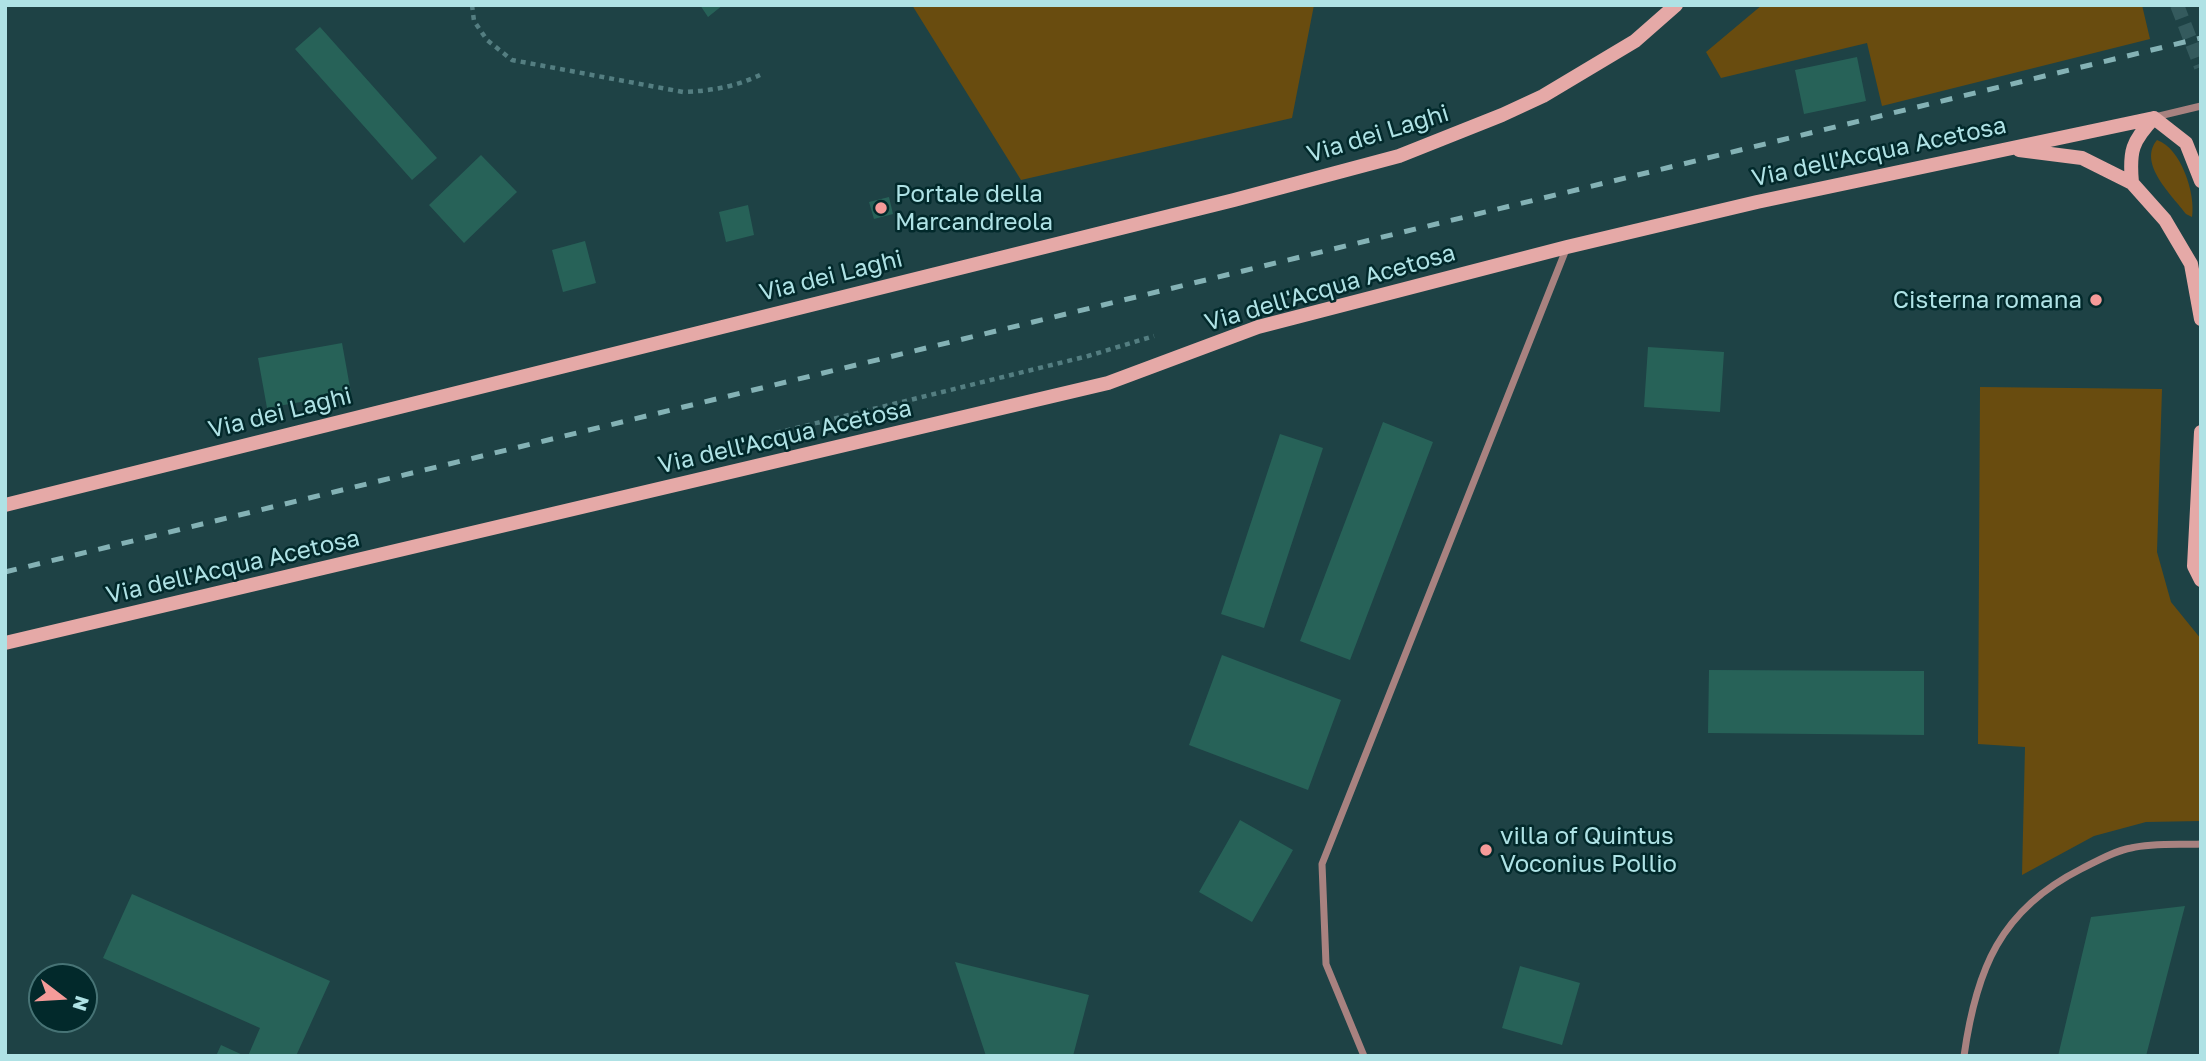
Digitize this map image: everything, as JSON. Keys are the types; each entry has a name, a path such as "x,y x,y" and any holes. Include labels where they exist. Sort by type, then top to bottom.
{"main road":[{"name":"Via dei Laghi","path":"5,505 1220,203 1398,156 1543,96 1635,41 1676,7"},
{"name":"Via dell'Acqua Acetosa","path":"5,643 1108,383 1258,327 1567,247 2000,149 2154,118"},
{"path":"2133,183 2130,159 2136,137 2154,118 2186,143 2201,181"},
{"path":"2000,149 2082,158 2133,183 2165,220 2191,264 2201,319"},
{"path":"2201,432 2194,566 2201,580"}],"street":[{"name":"Via dell'Acqua Acetosa","path":"2154,118 2201,106"},
{"path":"1364,1056 1326,964 1322,864 1567,247"},
{"path":"1964,1056 1979,978 2001,937 2030,905 2066,877 2130,848 2201,844"}],"path":[{"path":"472,5 474,21 487,40 512,60 683,92 710,91 740,84 760,75"},
{"path":"765,435 1088,356 1161,334"}],"shaded area":[{"path":"912,5 1314,5 1292,118 1021,180"},
{"path":"1762,5 2142,5 2150,39 1882,106 1867,43 1721,78 1706,52"},
{"path":"2157,140 2173,152 2185,173 2192,196 2192,217 2186,214 2173,198 2154,169 2152,149"},
{"path":"1980,387 2162,389 2157,552 2171,602 2201,639 2201,821 2146,822 2094,836 2022,875 2025,747 1978,744"}],"building":[{"path":"700,5 723,5 708,17"},
{"path":"320,27 437,158 412,180 295,49"},
{"path":"1857,57 1866,101 1804,114 1795,70"},
{"path":"481,155 517,192 464,243 429,205"},
{"name":"Portale della Marcandreola","path":"889,197 893,214 874,219 869,202"},
{"path":"748,205 754,235 726,242 719,212"},
{"path":"585,241 596,283 563,292 552,250"},
{"path":"342,343 351,393 267,408 258,358"},
{"path":"1648,347 1724,352 1720,412 1644,407"},
{"path":"1383,422 1433,442 1350,660 1300,641"},
{"path":"1280,434 1323,448 1264,628 1221,614"},
{"path":"1222,655 1341,700 1308,790 1189,745"},
{"path":"1709,670 1924,671 1924,735 1708,733"},
{"path":"1240,820 1293,850 1252,922 1199,892"},
{"path":"132,894 330,981 296,1056 248,1056 260,1028 103,958"},
{"path":"2185,906 2146,1056 2058,1056 2091,917"},
{"path":"955,962 1089,995 1073,1056 986,1056"},
{"path":"1520,966 1580,983 1562,1045 1502,1028"},
{"path":"221,1045 245,1056 216,1056"}],"tunnel":[{"path":"2177,5 2201,67"}],"railway":[{"path":"5,572 2201,38"}],"place":[{"name":"Portale della Marcandreola","path":"881,208"},
{"name":"Cisterna romana","path":"2096,300"},
{"name":"villa of Quintus Voconius Pollio","path":"1486,850"}]}
